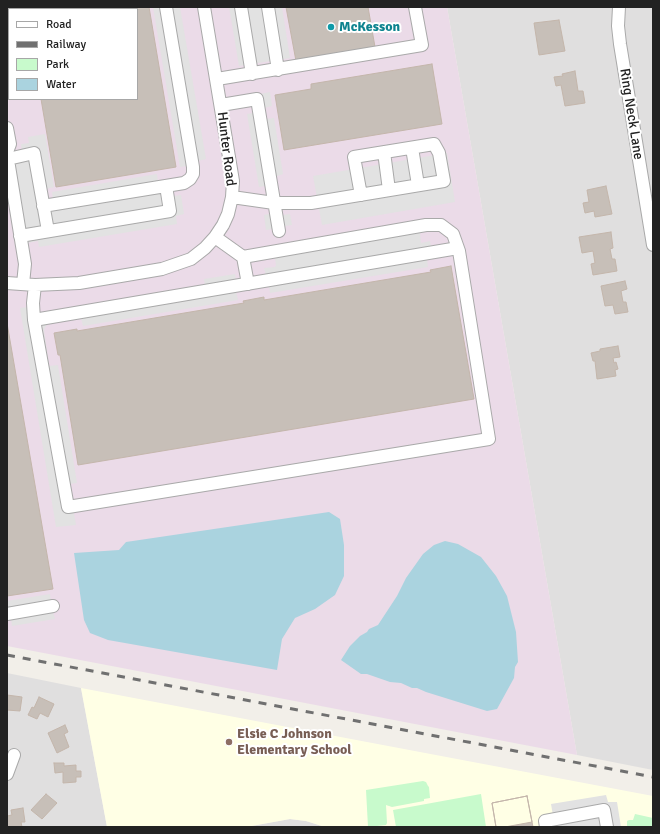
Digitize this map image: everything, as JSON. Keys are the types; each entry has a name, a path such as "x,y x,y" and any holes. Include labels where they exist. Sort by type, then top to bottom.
{"street":[{"path":"43,206 184,183 190,180 193,174 193,167 166,7"},
{"name":"Hunter Road","path":"7,283 79,283 162,269 191,259 205,248 215,237 228,214 232,197 233,181 204,7"},
{"path":"241,7 252,74"},
{"path":"268,7 278,70"},
{"path":"216,79 278,70 422,45 415,7"},
{"name":"Ring Neck Lane","path":"619,7 618,26 620,44 653,245"},
{"path":"221,105 257,99 279,231"},
{"path":"7,128 10,144 7,155 20,236 68,506 489,439 458,248 453,234 441,225 426,225 243,257"},
{"path":"232,197 274,203 311,203 361,195 418,185 444,181 439,153 434,144 354,157 361,195"},
{"path":"412,148 418,185"},
{"path":"384,152 389,190"},
{"path":"7,155 34,153 48,231"},
{"path":"20,236 170,211 166,186"},
{"path":"215,237 243,257 248,284"},
{"path":"34,320 458,248"},
{"path":"7,614 53,606"},
{"path":"7,774 14,755"},
{"path":"546,827 545,821 604,810 607,827"}],"shaded area":[{"path":"7,7 447,7 577,755 7,646"},
{"path":"153,7 180,7 206,159 198,161 199,170 196,180 172,190 174,196 181,195 184,214 176,216 177,224 39,247 38,241 16,245 7,154 22,151 21,144 29,143 28,137 45,134 54,187 46,189 49,200 53,199 52,192 157,174 158,182 185,176 188,167 180,167"},
{"path":"229,7 282,7 290,58 239,66"},
{"path":"447,7 653,7 653,770 577,755"},
{"path":"270,92 272,106 264,108 266,119 274,118 283,174 275,177 277,184 259,187 247,114 253,113 250,96"},
{"path":"447,153 455,202 322,225 313,176"},
{"path":"281,211 283,215 290,214 292,225 285,226 285,231 274,233 273,229 266,230 264,215"},
{"path":"419,222 421,243 430,241 433,258 427,259 428,267 270,293 269,286 236,291 238,300 83,326 81,318 50,322 44,330 49,366 58,365 77,483 69,484 76,525 56,527 20,308 28,307 44,313 205,286 204,279 235,274 236,280 266,276 264,268 275,267 276,265 273,246"},
{"path":"50,594 51,601 55,600 58,611 53,612 55,619 12,626 11,619 7,619 7,601"},
{"path":"7,673 81,688 107,827 7,827"},
{"name":"Elsie C Johnson Elementary School","path":"81,688 653,796 653,827 325,827 306,821 290,819 246,827 107,827"},
{"path":"606,795 608,802 617,802 621,827 555,827 551,804"},
{"path":"290,819 306,821 325,827 246,827"}],"green space":[{"path":"423,781 426,782 429,787 430,798 424,799 424,801 392,807 386,805 386,825 368,827 366,790"},
{"path":"481,794 486,827 396,827 393,810"},
{"path":"635,814 653,818 653,827 627,827 627,821 633,820"}],"water":[{"path":"329,512 340,519 344,545 344,576 335,595 315,609 295,618 282,639 277,670 108,640 90,633 84,620 74,553 119,550 126,542"},
{"path":"445,541 458,544 481,557 496,576 507,596 516,632 518,662 515,667 514,678 497,709 487,711 417,688 412,688 401,683 390,682 367,674 361,674 341,660 350,646 360,636 369,629 378,625 397,596 406,578 423,554 434,545"}],"building":[{"path":"149,7 176,167 56,187 41,100 138,100 138,8 26,8"},
{"name":"McKesson","path":"286,7 368,7 375,47 296,61"},
{"path":"559,20 565,51 539,55 534,23"},
{"path":"432,64 442,124 284,150 275,95 311,89 311,84"},
{"path":"575,71 578,91 583,91 585,103 565,106 561,85 556,86 554,77 563,76 562,74"},
{"path":"606,186 612,214 595,217 594,211 585,213 583,203 589,202 587,190"},
{"path":"611,232 613,248 610,249 612,259 615,259 617,271 593,275 591,264 595,263 593,251 582,253 579,237"},
{"path":"451,266 474,399 78,465 60,355 58,355 54,333 77,329 77,331 244,303 243,301 264,297 264,300 431,272 430,270"},
{"path":"625,281 627,289 621,291 623,302 626,302 628,312 615,314 613,305 605,306 601,286"},
{"path":"7,323 53,589 7,596"},
{"path":"618,346 620,357 613,358 618,369 615,370 616,376 597,379 595,361 593,361 591,353 600,351 600,349"},
{"path":"7,695 22,697 20,711 7,710"},
{"path":"39,697 54,704 48,717 40,713 37,719 28,715 32,707 34,708"},
{"path":"65,725 68,732 64,734 69,747 57,753 48,733"},
{"path":"54,763 64,763 64,766 76,765 76,771 81,771 81,777 76,777 76,782 63,783 63,772 55,773"},
{"path":"46,794 57,803 42,819 31,810"},
{"path":"527,796 533,827 496,827 492,803"},
{"path":"527,796 532,822 505,827 496,827 492,803"},
{"path":"23,808 25,822 21,822 22,827 7,827 7,816 12,815 11,810"}],"railway":[{"path":"7,655 653,777"}],"place":[{"name":"McKesson","path":"331,27"},
{"name":"Elsie C Johnson Elementary School","path":"229,742"}]}
